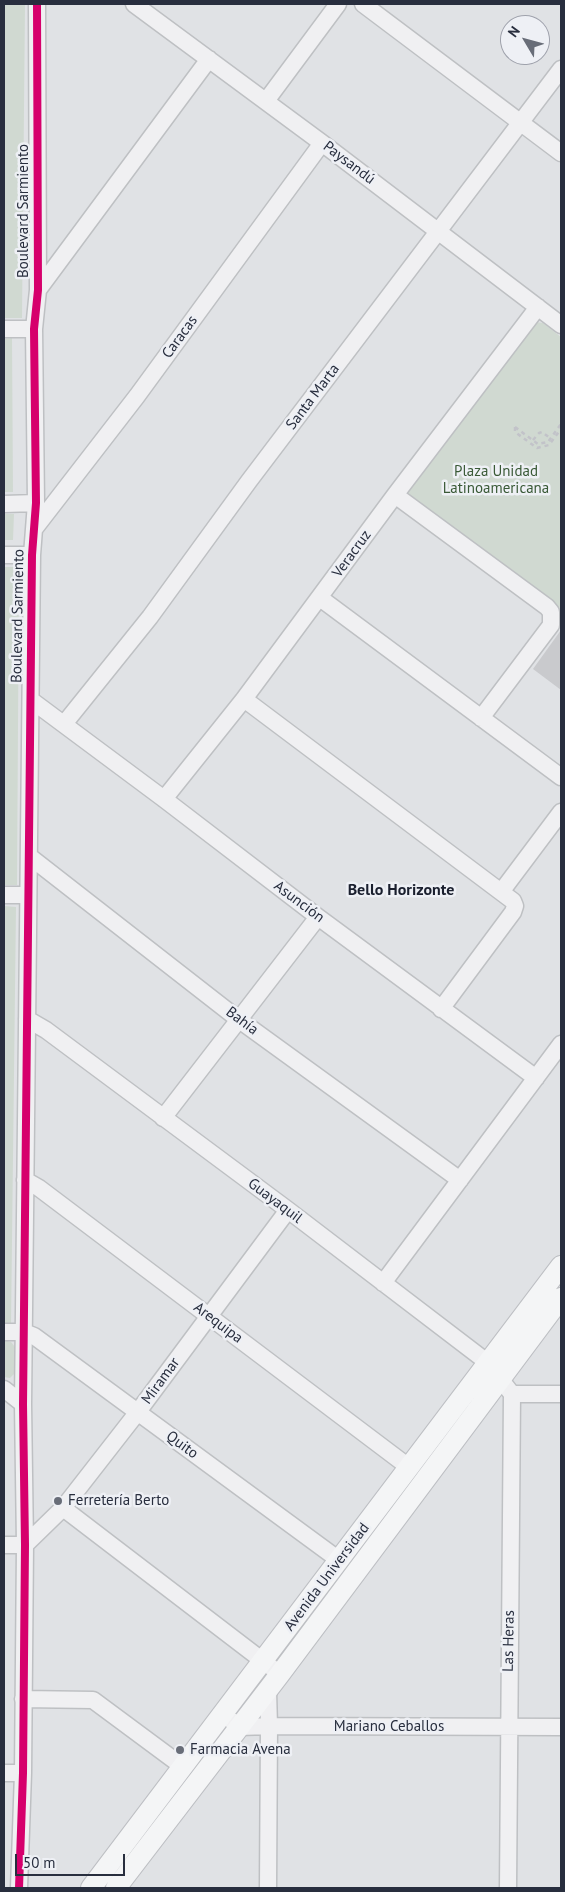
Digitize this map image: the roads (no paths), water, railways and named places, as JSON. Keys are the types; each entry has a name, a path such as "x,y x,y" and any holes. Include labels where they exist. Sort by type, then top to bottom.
{"main road":[{"name":"Avenida Universidad","path":"92,1888 182,1766 263,1662 561,1266"},
{"name":"Avenida Universidad","path":"116,1888 280,1674 506,1386 561,1298"}],"street":[{"name":"Boulevard Sarmiento","path":"19,1888 23,1773 25,1545 23,1404 30,700 32,555 36,503 34,330 38,290 37,4"},
{"name":"Paysandú","path":"134,4 322,143 561,325"},
{"path":"266,101 338,4"},
{"path":"363,4 561,153"},
{"path":"38,290 209,59"},
{"name":"Santa Marta","path":"64,724 150,617 255,474 561,70"},
{"name":"Caracas","path":"35,528 137,396 322,143"},
{"name":"Veracruz","path":"164,799 244,699 538,307"},
{"path":"4,329 34,330"},
{"path":"395,496 547,607 551,612 551,625 481,718"},
{"path":"4,504 36,503"},
{"path":"4,555 32,555"},
{"path":"320,598 561,777"},
{"path":"244,699 513,901 515,906 513,912 441,1009"},
{"name":"Asunción","path":"30,700 441,1009 536,1078"},
{"path":"501,892 561,812"},
{"name":"Bahía","path":"29,856 238,1019 460,1180"},
{"path":"4,895 28,895"},
{"path":"163,1118 318,917"},
{"name":"Guayaquil","path":"27,1019 46,1030 288,1210 488,1362 506,1386"},
{"path":"383,1283 561,1044"},
{"name":"Arequipa","path":"25,1180 39,1188 209,1315 410,1468"},
{"name":"Miramar","path":"25,1545 63,1508 138,1413 288,1210"},
{"path":"4,1332 24,1332"},
{"name":"Quito","path":"24,1332 34,1336 339,1560"},
{"path":"506,1386 561,1394"},
{"name":"Las Heras","path":"506,1386 508,1888"},
{"path":"4,1389 23,1404"},
{"path":"63,1508 280,1674"},
{"path":"4,1546 25,1545"},
{"path":"268,1691 268,1888"},
{"path":"23,1699 94,1700 182,1766"},
{"path":"222,1714 240,1728"},
{"name":"Mariano Ceballos","path":"240,1728 269,1726 561,1727"},
{"path":"4,1773 23,1773"}],"place":[{"name":"Ferretería Berto","path":"58,1501"},
{"name":"Farmacia Avena","path":"180,1750"}],"district":[{"name":"Bello Horizonte","path":"401,890"}],"park label":[{"name":"Plaza Unidad Latinoamericana","path":"496,480"}]}
